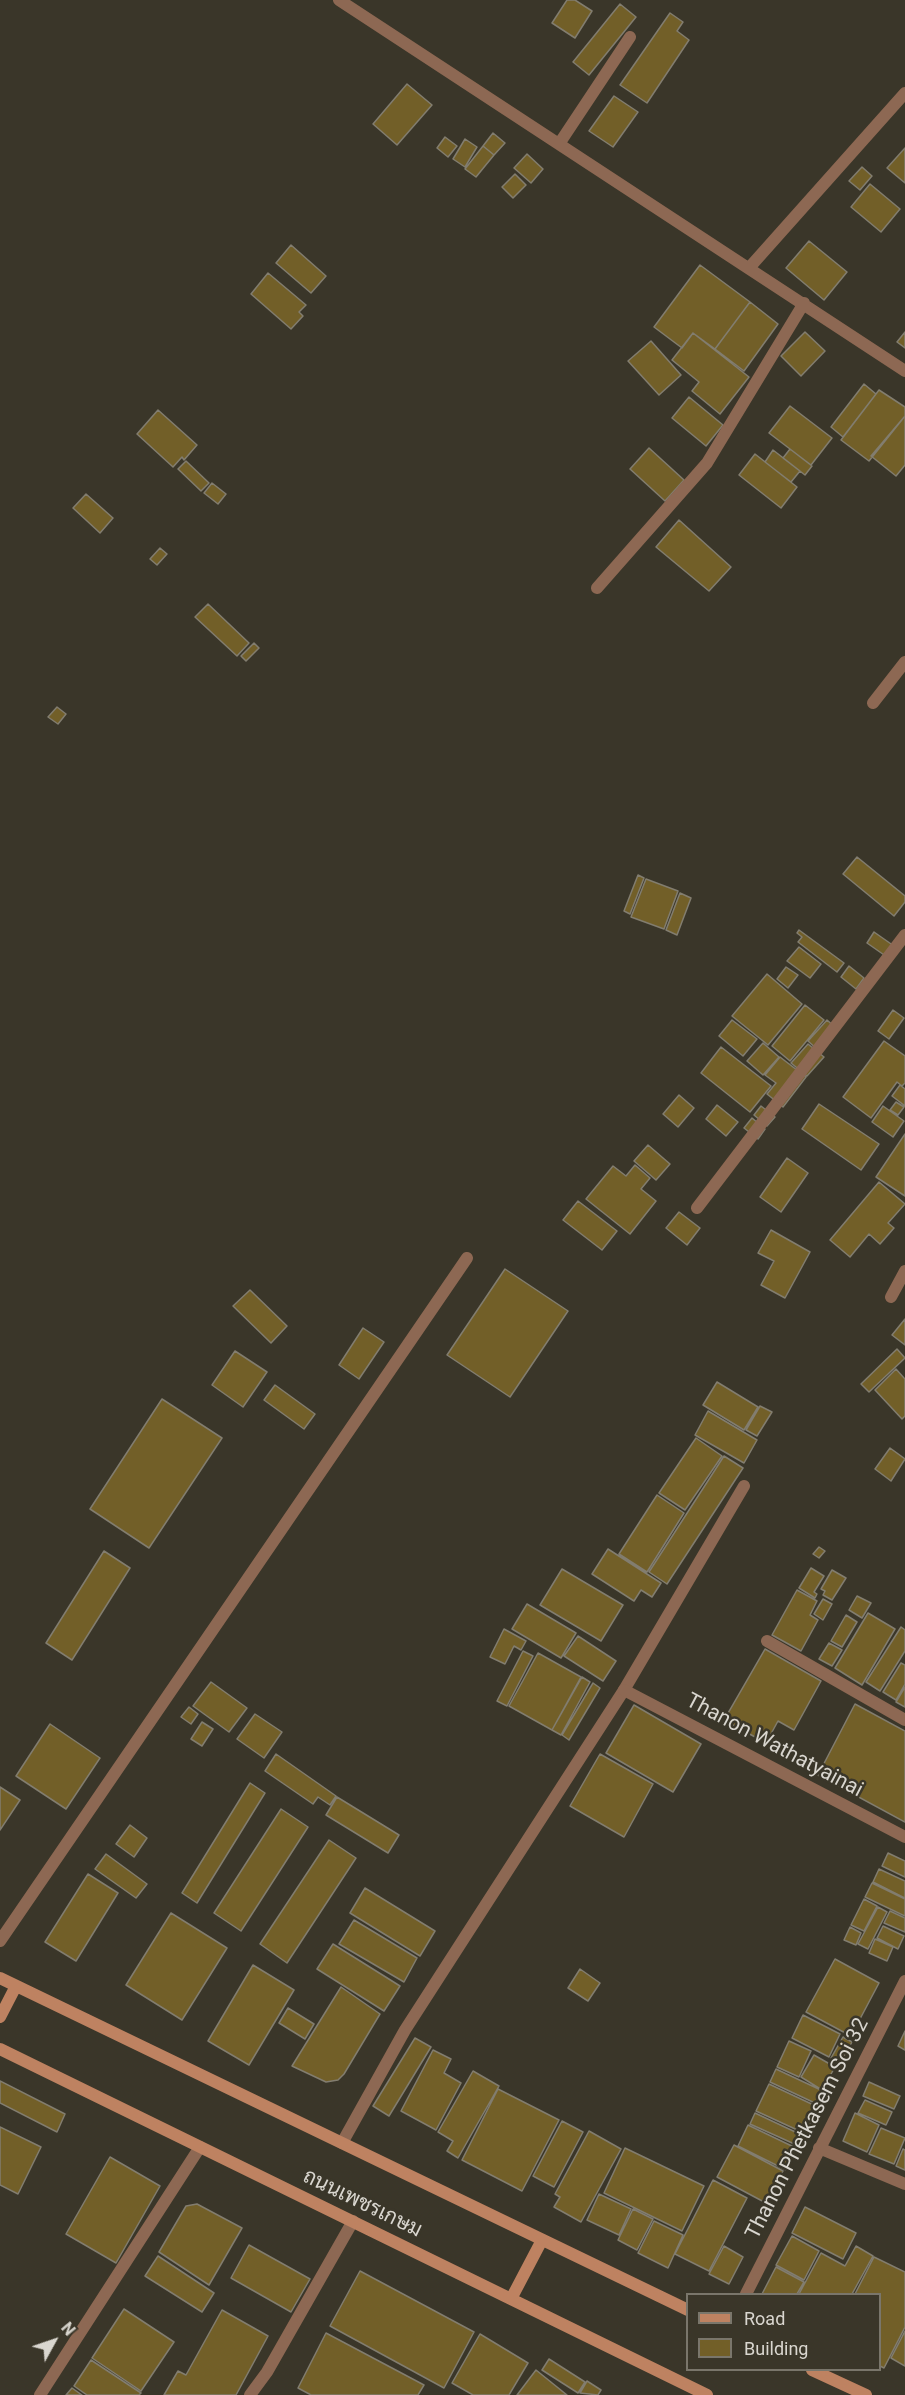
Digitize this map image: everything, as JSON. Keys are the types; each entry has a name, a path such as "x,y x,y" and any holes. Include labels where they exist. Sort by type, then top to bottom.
{"main road":[{"path":"0,1978 686,2310"},
{"path":"0,2017 16,1986"},
{"name":"ถนนเพชรเกษม","path":"0,2049 707,2395"},
{"path":"511,2299 542,2240"},
{"path":"814,2371 866,2395"}],"street":[{"path":"339,0 905,371"},
{"path":"559,144 630,37"},
{"path":"749,268 905,93"},
{"path":"597,588 707,463 804,303"},
{"path":"873,703 905,662"},
{"path":"697,1208 905,935"},
{"path":"0,1941 467,1258"},
{"path":"891,1297 905,1271"},
{"path":"342,2143 405,2030 624,1689 744,1486"},
{"path":"767,1641 905,1720"},
{"name":"Thanon Wathatyainai","path":"624,1689 905,1837"},
{"name":"Thanon Phetkasem Soi 32","path":"747,2293 905,1982"},
{"path":"40,2395 200,2147"},
{"path":"819,2148 905,2184"},
{"path":"250,2395 267,2372 353,2221"}],"building":[{"path":"567,0 575,0 592,11 575,38 552,23"},
{"path":"620,4 636,17 589,75 573,62"},
{"path":"670,13 683,22 677,31 689,40 647,103 620,85"},
{"path":"407,84 432,105 397,145 373,124"},
{"path":"614,96 638,112 613,147 589,131"},
{"path":"493,133 505,143 494,155 483,146"},
{"path":"445,137 457,146 448,157 437,148"},
{"path":"465,139 477,147 465,167 453,159"},
{"path":"483,146 494,155 476,177 465,169"},
{"path":"905,148 905,183 887,168"},
{"path":"527,154 543,169 531,183 514,168"},
{"path":"862,167 872,176 860,190 849,181"},
{"path":"515,174 526,185 513,198 502,187"},
{"path":"870,184 900,209 881,232 851,207"},
{"path":"809,241 847,272 824,300 786,268"},
{"path":"291,245 326,276 311,293 276,263"},
{"path":"700,265 750,302 715,349 693,333 682,348 654,327"},
{"path":"268,273 306,305 299,312 303,316 291,329 251,294"},
{"path":"750,302 778,324 744,371 715,349"},
{"path":"805,332 825,351 801,376 781,356"},
{"path":"905,332 905,348 897,342"},
{"path":"693,333 749,377 720,414 692,391 699,382 672,360"},
{"path":"651,341 681,375 659,395 628,361"},
{"path":"864,384 876,394 843,437 831,427"},
{"path":"879,390 905,407 905,416 869,461 841,440"},
{"path":"689,397 723,425 706,446 672,418"},
{"path":"790,406 832,438 811,465 769,433"},
{"path":"158,410 197,445 184,460 182,457 173,467 137,434"},
{"path":"905,416 905,465 896,476 871,456"},
{"path":"649,448 684,480 665,501 630,469"},
{"path":"790,449 812,466 805,475 783,458"},
{"path":"773,450 800,471 791,482 765,462"},
{"path":"755,454 797,487 781,508 739,475"},
{"path":"186,461 209,483 201,491 178,469"},
{"path":"212,483 226,494 218,504 204,493"},
{"path":"86,494 113,518 100,533 73,508"},
{"path":"679,520 731,567 709,591 656,547"},
{"path":"160,548 167,554 157,565 150,559"},
{"path":"208,604 249,643 237,656 195,617"},
{"path":"254,643 259,648 246,661 241,656"},
{"path":"57,707 66,714 58,724 48,717"},
{"path":"857,857 905,896 905,902 894,916 843,874"},
{"path":"638,875 644,878 630,914 624,911"},
{"path":"646,879 678,891 664,929 631,917"},
{"path":"680,893 691,898 677,935 666,930"},
{"path":"799,930 844,963 837,972 798,942 802,937 797,933"},
{"path":"874,932 894,946 887,957 867,943"},
{"path":"799,947 821,964 810,978 787,961"},
{"path":"849,966 864,978 856,989 841,977"},
{"path":"786,967 798,975 788,988 777,979"},
{"path":"767,974 802,1004 768,1045 732,1016"},
{"path":"805,1005 824,1020 790,1061 772,1046"},
{"path":"893,1010 904,1018 889,1039 878,1031"},
{"path":"732,1020 757,1039 743,1056 719,1036"},
{"path":"827,1020 837,1029 818,1050 808,1041"},
{"path":"884,1041 905,1056 905,1083 902,1086 897,1082 871,1118 843,1097"},
{"path":"763,1043 779,1057 763,1075 747,1061"},
{"path":"808,1044 824,1057 807,1076 791,1063"},
{"path":"721,1047 771,1086 750,1112 701,1073"},
{"path":"780,1057 806,1077 783,1107 767,1094 776,1083 765,1075"},
{"path":"900,1085 905,1089 905,1106 892,1096"},
{"path":"679,1095 694,1108 678,1127 663,1114"},
{"path":"896,1102 904,1107 898,1115 890,1110"},
{"path":"819,1104 879,1144 861,1170 802,1129"},
{"path":"717,1105 738,1122 726,1136 706,1119"},
{"path":"761,1106 775,1117 767,1126 754,1115"},
{"path":"883,1106 904,1121 893,1137 872,1122"},
{"path":"752,1118 765,1129 758,1139 744,1128"},
{"path":"905,1134 905,1196 876,1177"},
{"path":"648,1145 670,1164 656,1180 634,1161"},
{"path":"787,1158 808,1173 781,1212 760,1197"},
{"path":"635,1165 650,1178 641,1189 656,1201 630,1234 586,1199 613,1166 626,1176"},
{"path":"879,1182 905,1204 888,1223 894,1228 880,1244 869,1234 850,1257 830,1240"},
{"path":"578,1201 617,1231 602,1250 563,1220"},
{"path":"679,1212 700,1228 687,1245 666,1228"},
{"path":"771,1230 810,1252 785,1298 761,1285 774,1261 758,1253"},
{"path":"505,1269 568,1311 510,1397 447,1355"},
{"path":"250,1290 287,1326 271,1343 233,1306"},
{"path":"905,1319 905,1345 892,1335"},
{"path":"363,1328 384,1342 359,1379 339,1365"},
{"path":"897,1349 905,1358 869,1392 861,1384"},
{"path":"235,1351 267,1372 243,1407 212,1385"},
{"path":"896,1369 905,1379 905,1416 902,1419 875,1390"},
{"path":"717,1382 758,1407 744,1430 703,1405"},
{"path":"275,1385 315,1414 304,1429 264,1400"},
{"path":"162,1399 222,1438 149,1548 90,1509"},
{"path":"760,1406 772,1412 757,1436 746,1430"},
{"path":"708,1411 757,1440 744,1463 695,1435"},
{"path":"696,1438 722,1456 685,1510 659,1493"},
{"path":"890,1448 905,1459 891,1481 875,1469"},
{"path":"724,1456 743,1468 667,1584 649,1572"},
{"path":"657,1495 684,1513 647,1572 619,1554"},
{"path":"819,1547 825,1551 819,1558 813,1554"},
{"path":"608,1549 661,1583 652,1597 641,1590 634,1601 592,1574"},
{"path":"104,1551 130,1568 72,1660 46,1643"},
{"path":"811,1568 824,1576 814,1592 817,1594 815,1598 799,1588"},
{"path":"562,1569 623,1605 601,1641 540,1605"},
{"path":"832,1570 846,1578 832,1600 823,1595 825,1591 821,1589"},
{"path":"797,1590 817,1601 810,1615 818,1620 801,1651 772,1635"},
{"path":"857,1596 871,1603 862,1618 849,1610"},
{"path":"823,1599 832,1604 823,1620 814,1614"},
{"path":"527,1604 576,1633 561,1658 512,1629"},
{"path":"868,1613 895,1629 862,1685 835,1668"},
{"path":"846,1615 857,1622 842,1647 831,1641"},
{"path":"901,1627 905,1630 905,1651 880,1691 866,1682"},
{"path":"504,1629 526,1641 521,1650 514,1646 505,1664 490,1657"},
{"path":"578,1636 616,1661 603,1681 564,1656"},
{"path":"829,1643 842,1650 832,1666 819,1659"},
{"path":"765,1649 821,1681 794,1730 778,1721 766,1743 724,1720"},
{"path":"523,1651 533,1656 507,1706 497,1701"},
{"path":"538,1653 581,1677 552,1730 509,1706"},
{"path":"901,1663 905,1665 905,1684 896,1700 883,1692"},
{"path":"582,1677 590,1682 561,1735 552,1730"},
{"path":"211,1682 247,1708 229,1732 193,1706"},
{"path":"593,1683 600,1688 569,1740 562,1735"},
{"path":"905,1687 905,1707 896,1702"},
{"path":"855,1704 905,1731 905,1822 818,1775"},
{"path":"634,1705 701,1744 673,1792 606,1753"},
{"path":"189,1707 198,1714 191,1724 181,1717"},
{"path":"255,1714 282,1732 264,1758 237,1739"},
{"path":"202,1722 213,1729 202,1746 191,1739"},
{"path":"50,1724 100,1758 66,1809 16,1776"},
{"path":"276,1754 336,1796 330,1805 318,1797 313,1804 265,1771"},
{"path":"600,1754 653,1784 624,1837 570,1806"},
{"path":"250,1783 265,1793 197,1903 182,1893"},
{"path":"0,1787 20,1800 0,1830"},
{"path":"337,1797 399,1835 388,1853 326,1815"},
{"path":"281,1809 308,1827 241,1931 214,1913"},
{"path":"130,1825 147,1838 134,1857 116,1844"},
{"path":"329,1840 356,1858 287,1963 260,1944"},
{"path":"888,1853 905,1861 905,1877 882,1866"},
{"path":"106,1854 147,1884 136,1898 95,1869"},
{"path":"879,1869 905,1881 905,1898 873,1882"},
{"path":"88,1874 118,1893 76,1961 45,1942"},
{"path":"872,1883 905,1899 905,1916 865,1897"},
{"path":"365,1888 435,1931 420,1956 350,1913"},
{"path":"864,1899 877,1906 864,1931 851,1925"},
{"path":"878,1907 887,1912 868,1949 858,1944"},
{"path":"890,1911 905,1918 905,1932 884,1923"},
{"path":"171,1913 227,1948 182,2020 126,1985"},
{"path":"354,1920 417,1958 404,1982 339,1944"},
{"path":"883,1926 904,1936 898,1949 877,1938"},
{"path":"850,1927 861,1933 856,1945 844,1940"},
{"path":"875,1939 893,1947 887,1961 869,1953"},
{"path":"333,1944 400,1986 384,2011 317,1969"},
{"path":"835,1959 879,1983 851,2036 806,2012"},
{"path":"253,1965 294,1990 249,2065 208,2041"},
{"path":"580,1969 600,1983 588,2001 568,1988"},
{"path":"341,1987 380,2014 344,2074 338,2080 326,2082 292,2066"},
{"path":"288,2008 314,2024 305,2039 279,2023"},
{"path":"803,2015 840,2034 829,2057 792,2038"},
{"path":"905,2031 905,2050 898,2046"},
{"path":"843,2037 852,2042 840,2063 831,2058"},
{"path":"415,2038 431,2047 389,2116 373,2106"},
{"path":"789,2041 811,2051 799,2077 777,2067"},
{"path":"433,2050 451,2059 444,2073 461,2083 436,2130 401,2111"},
{"path":"814,2055 835,2067 822,2090 801,2077"},
{"path":"776,2069 823,2091 817,2104 770,2082"},
{"path":"473,2071 499,2086 458,2158 447,2151 453,2141 438,2132"},
{"path":"0,2081 65,2114 57,2132 0,2103"},
{"path":"869,2082 900,2096 894,2109 863,2096"},
{"path":"769,2084 818,2107 806,2134 756,2111"},
{"path":"498,2089 559,2120 522,2191 462,2160"},
{"path":"865,2100 892,2112 886,2125 858,2113"},
{"path":"755,2113 806,2137 801,2147 750,2124"},
{"path":"855,2113 879,2125 867,2152 843,2141"},
{"path":"562,2121 583,2132 554,2187 533,2176"},
{"path":"748,2125 796,2148 786,2170 738,2146"},
{"path":"0,2127 41,2147 18,2194 0,2185"},
{"path":"881,2128 905,2138 894,2164 869,2154"},
{"path":"589,2131 621,2149 581,2222 554,2207 560,2197 555,2194"},
{"path":"734,2145 783,2171 766,2203 717,2177"},
{"path":"625,2148 704,2186 682,2231 604,2193"},
{"path":"903,2149 905,2150 905,2170 896,2166"},
{"path":"110,2157 160,2186 116,2263 66,2234"},
{"path":"713,2180 747,2198 709,2271 675,2254"},
{"path":"599,2194 631,2209 619,2235 587,2220"},
{"path":"197,2204 242,2228 209,2285 159,2252 186,2206"},
{"path":"805,2207 856,2233 843,2259 792,2233"},
{"path":"633,2209 653,2219 637,2250 618,2240"},
{"path":"654,2221 683,2235 668,2268 638,2253"},
{"path":"792,2236 819,2251 804,2280 776,2265"},
{"path":"249,2245 310,2279 291,2312 231,2278"},
{"path":"724,2246 743,2257 729,2284 709,2274"},
{"path":"856,2246 873,2256 853,2293 800,2293 821,2253 845,2266"},
{"path":"158,2256 214,2293 202,2312 145,2276"},
{"path":"874,2257 905,2272 905,2327 884,2368 881,2366 881,2293 856,2293"},
{"path":"776,2267 804,2282 798,2293 763,2293"},
{"path":"360,2271 474,2332 444,2388 330,2326"},
{"path":"124,2309 174,2342 141,2391 92,2358"},
{"path":"222,2310 268,2336 236,2395 164,2395 178,2371 186,2375"},
{"path":"905,2331 905,2366 891,2358"},
{"path":"326,2333 424,2385 418,2395 311,2395 298,2388"},
{"path":"480,2334 528,2363 509,2395 473,2395 452,2383"},
{"path":"549,2359 585,2382 578,2393 542,2370"},
{"path":"91,2360 141,2393 139,2395 87,2395 74,2386"},
{"path":"536,2370 567,2395 517,2395"},
{"path":"587,2381 601,2390 598,2395 580,2393"},
{"path":"72,2388 82,2395 66,2395"}]}
